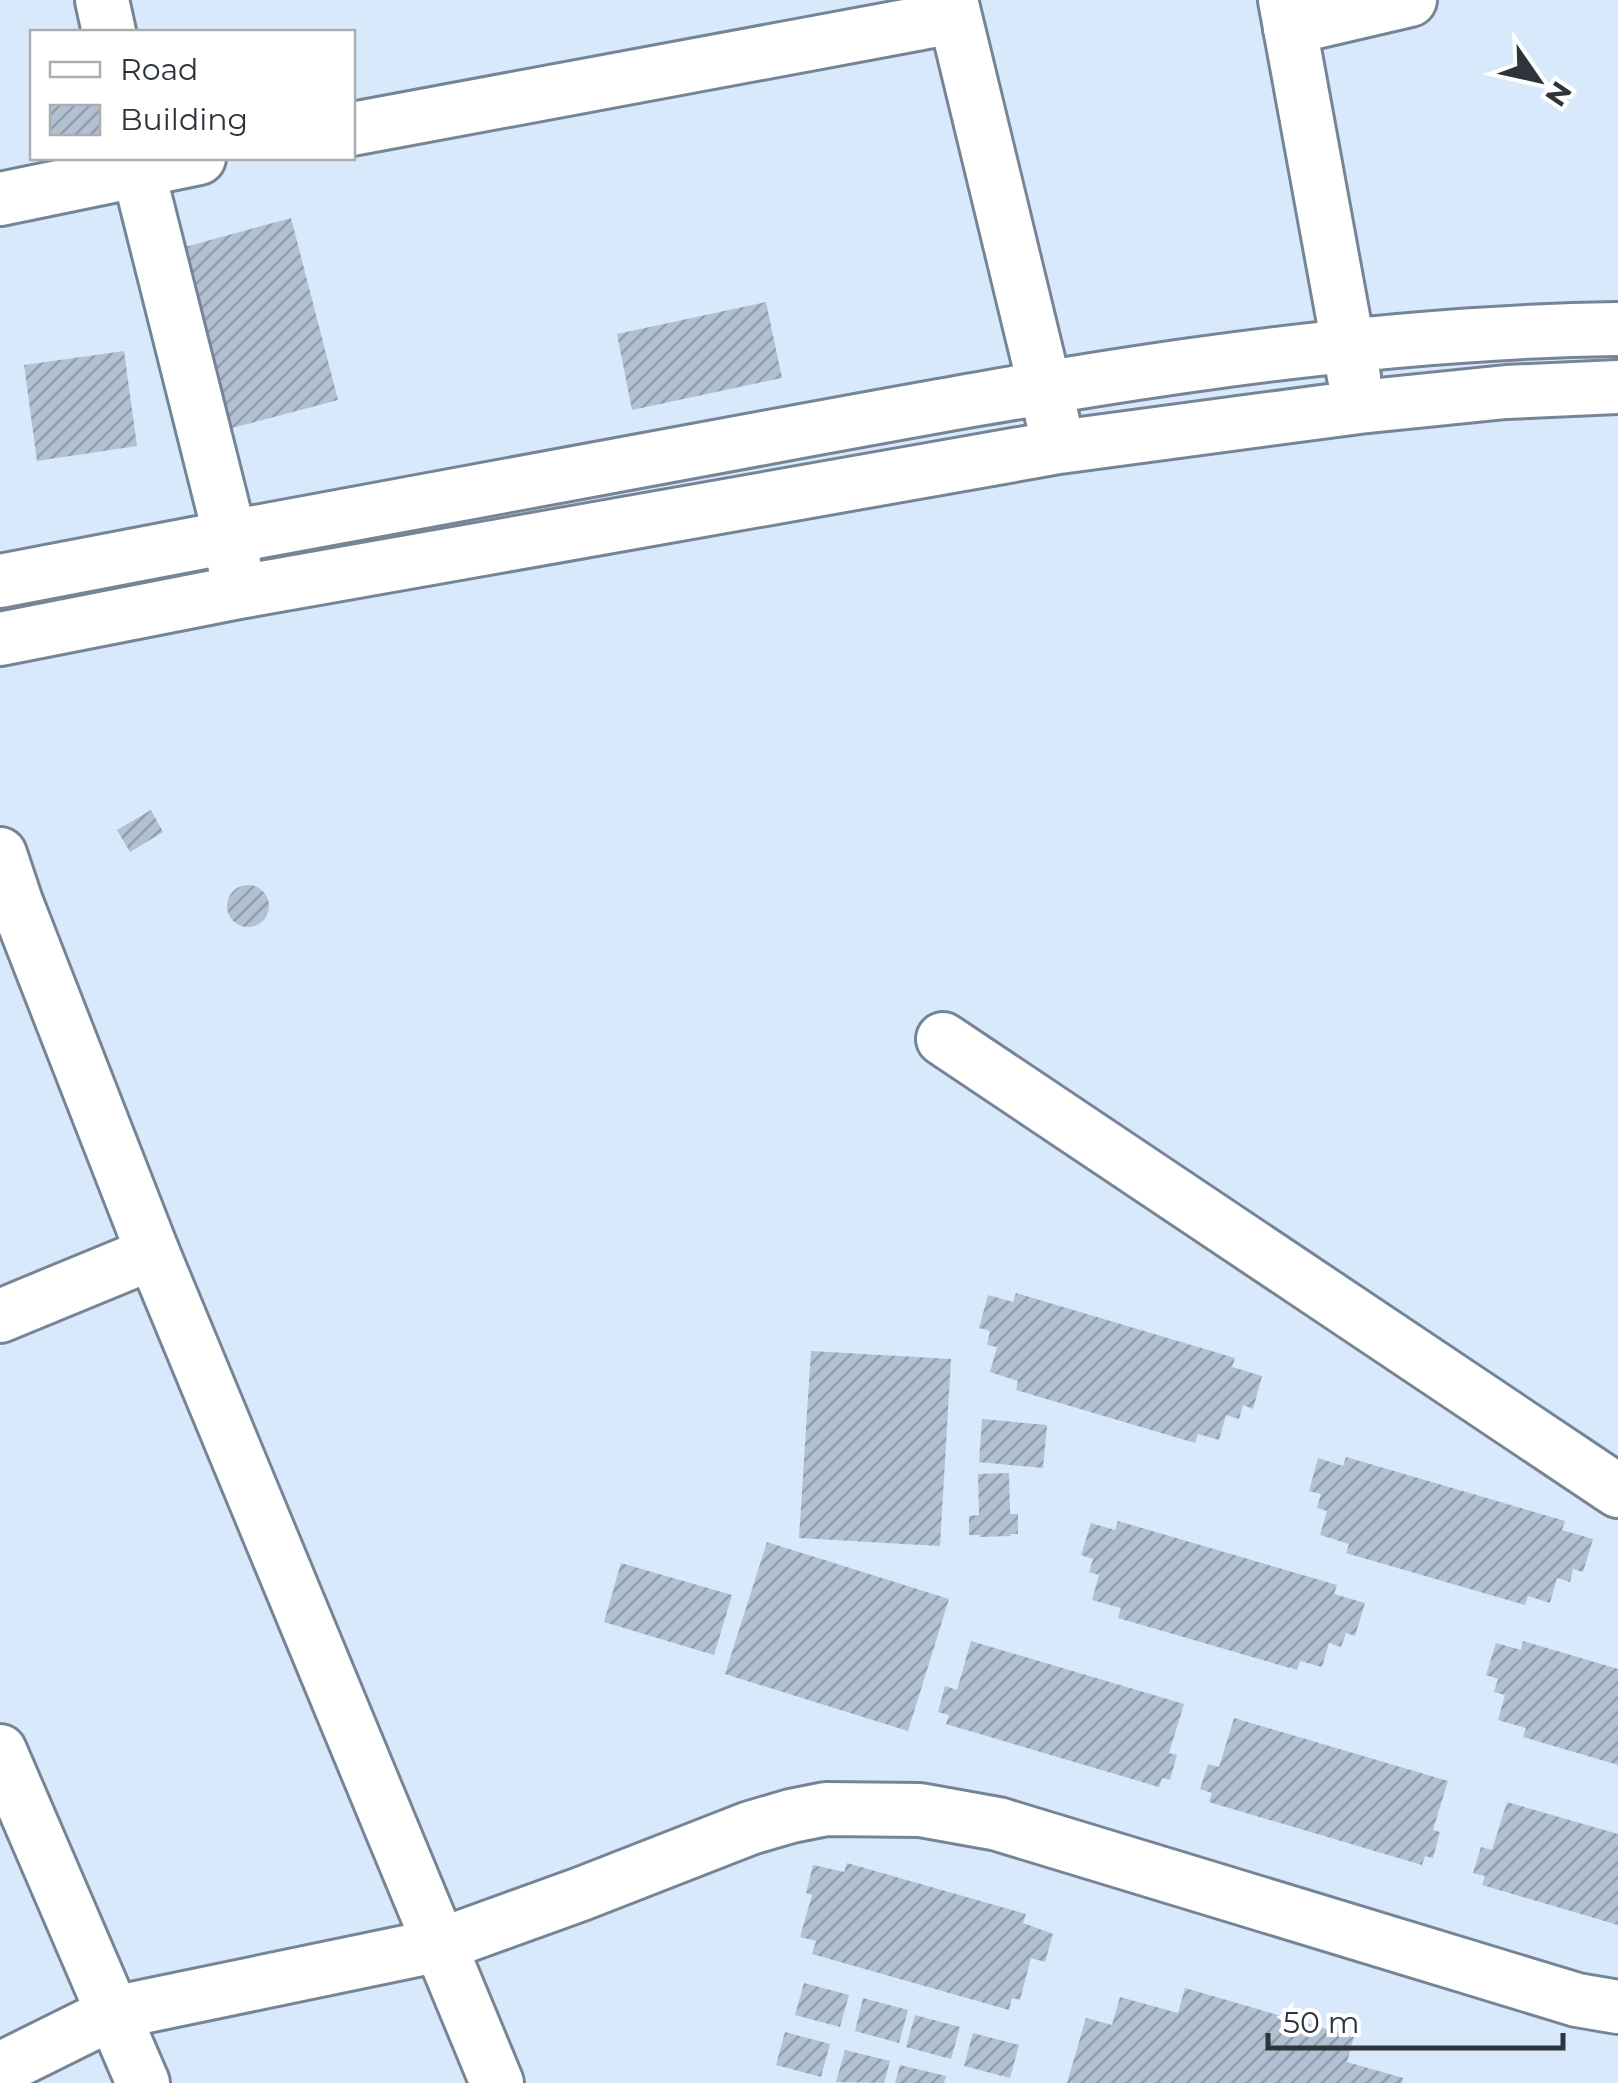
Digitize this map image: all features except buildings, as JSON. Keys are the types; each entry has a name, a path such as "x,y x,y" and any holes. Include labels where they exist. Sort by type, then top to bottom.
{"street":[{"path":"102,0 109,30"},
{"path":"1359,407 1288,14 1410,0"},
{"path":"355,128 952,9 1060,447"},
{"path":"0,199 136,163 174,160"},
{"path":"136,163 230,536 238,592"},
{"path":"0,581 1045,386 1348,346 1488,333 1618,329"},
{"path":"0,639 238,592 1060,447 1359,407 1506,392 1618,388"},
{"path":"0,854 154,1253 497,2083"},
{"path":"943,1040 1618,1491"},
{"path":"0,1316 154,1253"},
{"path":"0,1751 143,2083"},
{"path":"0,2069 113,2013 440,1944 750,1828 826,1809 920,1810 998,1824 1558,1995 1618,2007"}]}
